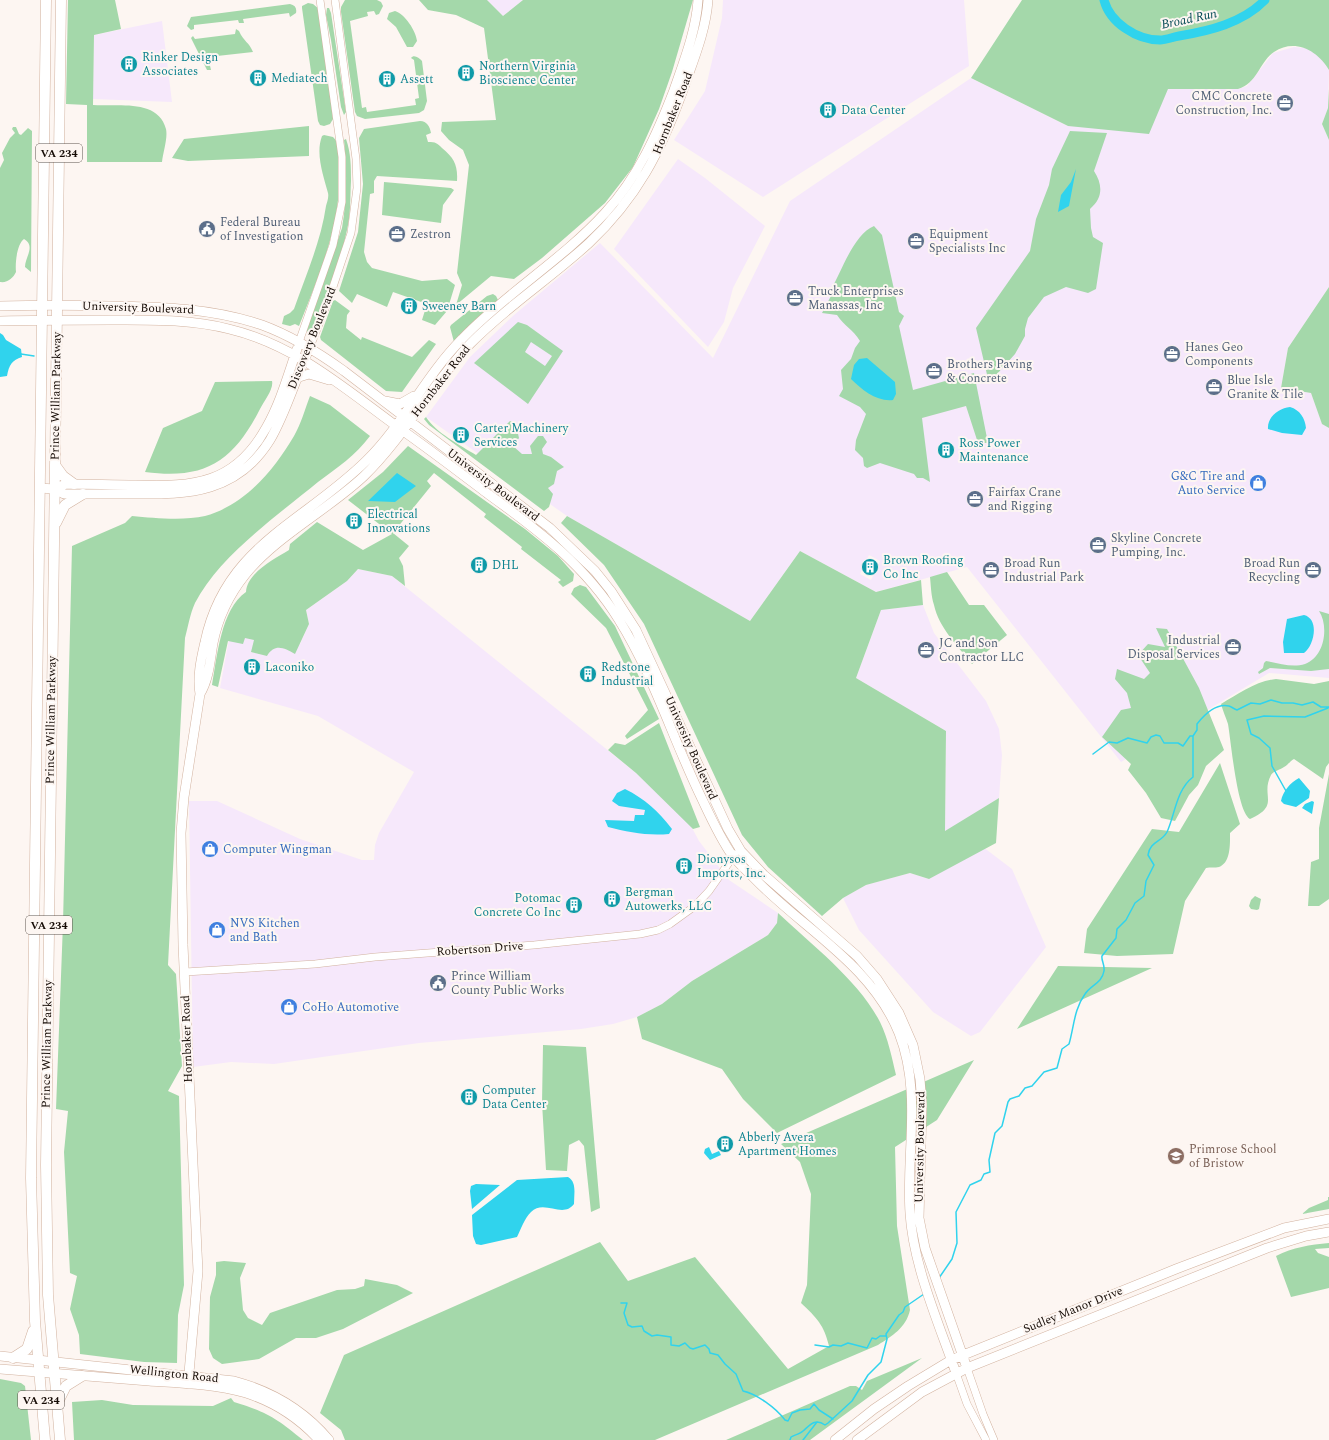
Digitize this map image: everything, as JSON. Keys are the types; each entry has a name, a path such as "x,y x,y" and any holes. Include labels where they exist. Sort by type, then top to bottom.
{"highway":[{"name":"Prince William Parkway","path":"45,1440 35,1321 31,1178 46,0"},
{"name":"Prince William Parkway","path":"60,1440 53,1374 48,1295 46,1165 61,0"},
{"path":"55,465 63,476 74,484"},
{"path":"54,529 63,508 83,494"},
{"path":"13,1358 23,1353 30,1345 35,1321"},
{"path":"56,1406 59,1397 66,1386 82,1376"}],"main road":[{"name":"Hornbaker Road","path":"406,419 420,392 461,340 498,306 591,228 626,188 643,161 666,111 688,48 696,16 698,0"},
{"name":"Hornbaker Road","path":"188,1384 197,1284 197,1251 185,972 182,812 200,694 198,683 211,618 219,598 239,568 261,546 350,476 369,458 399,428 476,338 586,245 607,225 633,194 654,159 667,132 705,23 708,0"},
{"name":"University Boulevard","path":"0,306 57,305 167,307 216,312 263,325 310,348 381,400 550,528 590,566 611,591 627,614 641,640 737,853 857,956 877,979 899,1012 913,1045 920,1078 922,1105 919,1218 932,1273 967,1368"},
{"name":"University Boulevard","path":"0,321 170,320 193,322 233,330 274,344 304,359 336,382 549,540 571,560 606,600 631,641 667,717 694,782 714,823 767,891 855,968 878,994 897,1028 903,1043 911,1080 910,1213 916,1254 956,1373"},
{"name":"Discovery Boulevard","path":"40,488 54,489 64,494 182,494 211,488 233,471 260,438 270,420 299,342"},
{"path":"274,344 285,356 289,370"},
{"name":"Discovery Boulevard","path":"54,489 66,484 184,485 213,478 250,464 270,440 310,348"},
{"path":"296,378 309,374 336,382"},
{"path":"381,400 401,403 420,392"},
{"name":"Sudley Manor Drive","path":"835,1440 874,1409 951,1360 1277,1230 1329,1219"},
{"name":"Sudley Manor Drive","path":"857,1440 922,1392 967,1368 1267,1248 1306,1236 1329,1232"},
{"name":"Wellington Road","path":"0,1356 234,1381 267,1392 305,1416 329,1440"},
{"name":"Wellington Road","path":"0,1368 53,1374 188,1384 234,1390 260,1398 295,1418 319,1440"}],"street":[{"name":"Discovery Boulevard","path":"299,342 333,245 342,202 342,157 320,0"},
{"name":"Discovery Boulevard","path":"310,348 331,293 351,233 357,188 356,159 335,0"},
{"name":"Robertson Drive","path":"185,972 315,964 375,957 534,945 640,934 658,930 670,924 695,906 710,891 737,853"},
{"name":"University Boulevard","path":"967,1368 982,1414 994,1440"},
{"name":"University Boulevard","path":"956,1373 969,1408 986,1440"}],"shaded area":[{"path":"487,0 523,0 503,16"},
{"path":"723,0 964,0 969,66 763,197 674,140 705,91 722,18"},
{"path":"162,21 172,102 93,99 94,35"},
{"name":"Broad Run Industrial Park","path":"1294,47 1305,48 1315,52 1324,61 1329,70 1328,108 1322,124 1329,140 1329,287 1288,348 1281,388 1311,393 1322,423 1329,428 1329,678 1269,673 1121,762 967,567 876,592 800,551 750,621 567,516 426,417 470,357 514,315 600,243 713,358 790,201 971,78 1068,126 1168,89 1238,89 1247,86 1273,53","holes":["869,555 880,561 871,580 860,574"]},
{"path":"678,159 705,178 765,226 733,288 724,322 708,347 614,249"},
{"path":"358,569 392,576 636,773 691,826 699,841 729,880 778,913 777,923 768,935 692,981 662,1004 637,1017 613,1024 581,1029 419,1043 274,1064 231,1062 193,1067 189,801 217,801 300,839 362,860 374,860 375,845 379,833 414,772 318,716 220,688 231,628 300,644 309,624 306,610 347,581"},
{"path":"923,605 934,633 986,701 999,729 1002,755 999,798 945,832 946,731 856,678 881,610"},
{"path":"983,847 1012,869 1046,947 980,1032 971,1036 933,1012 859,930 843,898 866,885 910,873 929,879"}],"green space":[{"path":"68,0 115,0 121,29 94,35 93,105 135,106 154,112 162,119 166,129 166,141 162,162 87,162 87,105 66,104"},
{"path":"345,0 377,0 381,2 383,6 379,14 376,15 374,11 367,12 368,16 350,21 362,108 366,107 367,112 416,105 415,99 419,98 414,60 411,58 415,56 422,61 427,101 424,110 419,113 365,119 357,116 355,112 341,12 341,7"},
{"path":"419,0 487,0 503,16 523,0 693,0 672,72 659,109 633,167 605,203 542,258 514,279 491,276 456,305 462,285 457,273 469,165 463,150 449,140 441,131 442,122 496,120 484,28 456,15 428,10"},
{"path":"1022,0 1329,0 1329,70 1319,57 1312,52 1290,46 1282,48 1269,56 1250,82 1238,89 1168,89 1149,134 1068,126 971,78"},
{"path":"308,3 313,4 319,9 333,119 330,124 324,126 320,125 318,121 302,8 302,6"},
{"path":"290,4 295,7 296,13 290,17 289,13 243,19 244,23 239,23 238,20 194,25 194,29 191,30 187,26 191,17"},
{"path":"327,8 329,8 331,13 346,112 344,115 341,107 326,15"},
{"path":"395,11 406,19 415,33 417,41 413,47 407,47 396,27 387,19 389,13"},
{"path":"236,29 239,31 253,52 208,57 211,70 207,70 191,38 193,36 195,39 235,34"},
{"path":"1329,89 1329,140 1322,124 1328,108"},
{"path":"420,121 426,123 430,129 431,133 426,135 428,142 437,144 454,162 457,170 457,181 377,176 374,181 374,193 370,194 364,252 367,262 372,268 422,281 447,279 455,285 447,311 435,325 422,320 427,304 393,292 387,307 357,294 352,303 339,291 358,232 363,184 359,138 364,129"},
{"path":"309,126 309,156 188,161 172,158 184,139"},
{"path":"13,127 16,127 21,135 28,128 32,131 31,272 25,267 30,248 24,239 18,249 15,274 8,281 0,282 0,168 4,160 2,153 10,138 15,133 12,129"},
{"path":"1070,131 1107,133 1094,171 1100,186 1099,196 1090,209 1093,237 1103,243 1096,289 1088,293 1066,287 1044,297 1028,318 1025,336 1015,354 989,383 976,328 1030,251 1036,219 1049,185 1052,169"},
{"path":"322,136 333,137 338,145 339,184 334,226 322,266 299,326 295,324 290,326 282,324 284,316 294,309 321,232 328,198 322,173 319,150"},
{"path":"346,139 350,155 351,170 348,224 344,243 332,281 313,332 309,333 307,328 342,228 346,195 344,140"},
{"path":"384,182 451,188 454,190 443,205 441,223 382,215"},
{"path":"874,226 882,235 899,312 904,316 899,326 913,390 974,373 988,443 978,443 966,406 922,418 930,482 923,478 917,478 914,474 880,463 867,468 864,466 863,458 855,450 856,440 866,414 860,407 839,396 843,389 841,370 851,359 855,348 860,341 837,315 822,313 832,294 831,290 854,245 867,230"},
{"path":"1329,287 1329,428 1322,424 1311,393 1281,388 1288,348"},
{"path":"493,294 498,300 454,342 450,327 451,325 487,296"},
{"path":"335,300 350,311 347,315 346,328 361,340 362,337 412,357 429,340 436,344 402,392 386,391 321,340 320,337 333,301"},
{"path":"518,322 527,325 563,351 528,404 474,363","holes":["531,342 552,356 545,366 525,352"]},
{"path":"272,381 272,388 250,427 228,454 201,470 166,474 145,472 163,428 202,411 215,382"},
{"path":"310,396 330,405 370,436 365,443 339,466 250,537 219,569 195,603 190,616 185,638 168,965 176,974 182,1066 168,1091 179,1096 184,1285 178,1315 177,1363 144,1362 80,1354 79,1335 70,1309 77,1276 70,1273 64,1152 68,1111 56,1109 63,923 72,546 125,523 132,516 168,519 196,518 219,511 233,504 257,485 286,449 301,421"},
{"path":"426,417 430,423 442,433 476,455 510,421 515,421 519,438 513,446 522,454 532,454 530,446 538,436 543,436 547,442 542,449 543,454 551,457 564,467 557,471 554,484 548,488 553,494 549,507 544,511 429,425 424,419"},
{"path":"408,446 525,529 558,556 574,574 573,581 563,587 558,582 561,580 521,549 522,547 484,517 486,514 434,473 427,481 431,486 393,533 409,546 399,558 403,566 405,586 392,576 358,569 347,581 306,610 309,624 295,654 287,650 276,648 273,649 267,656 251,652 254,640 245,638 243,644 228,641 218,687 212,685 218,648 231,610 246,592 251,579 262,567 289,550 290,544 317,522 363,550 392,534 348,500 383,472"},
{"path":"567,516 750,621 800,551 876,592 921,580 923,605 881,610 856,678 946,731 945,831 999,798 996,843 929,879 910,873 866,885 843,898 822,916 768,867 742,835 644,624 604,565 561,523"},
{"path":"947,572 969,605 984,605 1007,635 972,664 945,629 936,613 933,602 930,577"},
{"path":"580,585 586,587 615,626 659,719 627,739 625,736 648,710 606,628 571,594 574,588"},
{"path":"1319,611 1329,614 1329,669 1311,671 1270,668 1259,674 1258,672 1263,668 1266,661 1295,666 1305,664 1317,655 1321,648 1324,633 1324,625"},
{"path":"1156,628 1167,629 1199,688 1224,750 1206,766 1198,785 1189,795 1175,821 1161,818 1146,793 1128,770 1131,764 1102,737 1121,710 1131,708 1127,693 1115,679 1117,669 1144,679 1150,673 1138,655 1148,644 1165,647"},
{"path":"1276,679 1314,684 1329,681 1329,763 1326,767 1323,779 1294,759 1285,766 1273,772 1268,782 1268,800 1265,809 1250,819 1245,814 1238,790 1228,724 1221,704 1254,685"},
{"path":"659,723 700,827 693,829 636,773 608,750 615,743 625,745"},
{"path":"1220,763 1240,824 1230,833 1229,852 1226,861 1219,867 1206,868 1185,901 1173,954 1117,956 1084,953 1087,929 1152,829 1179,832"},
{"path":"1329,774 1329,899 1319,906 1308,906 1311,862 1319,859 1319,828"},
{"path":"1255,896 1261,899 1259,909 1257,910 1251,909 1249,906 1251,900"},
{"path":"778,913 834,964 860,992 871,1007 880,1022 890,1048 896,1075 777,1133 743,1099 722,1069 642,1039 637,1017 662,1004 692,981 768,935 777,923"},
{"path":"1058,966 1152,968 1017,1029"},
{"path":"543,1045 586,1047 600,1208 591,1212 584,1146 579,1140 569,1145 567,1171 546,1170 542,1103"},
{"path":"974,1060 937,1120 895,1147 897,1226 910,1310 902,1327 878,1345 655,1440 345,1440 341,1430 320,1413 344,1355 600,1242 628,1281 695,1257 788,1369 829,1346 825,1333 819,1322 801,1303 807,1285 811,1194 800,1162 781,1144"},
{"path":"1328,1197 1329,1209 1302,1214 1309,1208 1328,1200"},
{"path":"1329,1243 1329,1248 1315,1249 1318,1253 1329,1257 1329,1288 1291,1297 1276,1256 1295,1248"},
{"path":"224,1261 246,1263 240,1278 243,1310 248,1318 262,1325 270,1313 337,1290 355,1289 364,1286 365,1279 397,1285 413,1293 343,1329 316,1338 296,1338 259,1359 222,1364 213,1358 209,1349 210,1297 216,1275 216,1262"},
{"path":"922,1358 810,1440 726,1440 850,1386 856,1386 862,1390 867,1381"},
{"path":"0,1379 21,1383 25,1386 31,1440 0,1440"},
{"path":"231,1398 234,1402 271,1416 303,1440 74,1440 72,1402 102,1400 133,1405 213,1406"}],"water":[{"path":"1076,169 1069,206 1058,212 1061,195 1071,182"},
{"path":"0,333 6,340 21,349 22,357 12,364 7,376 0,377"},
{"path":"867,358 895,382 896,394 893,400 881,399 870,394 851,379 854,365 859,359"},
{"path":"1290,407 1297,410 1303,418 1306,428 1302,435 1282,433 1268,429 1269,421 1274,414 1282,409"},
{"path":"397,473 416,486 395,502 368,501"},
{"path":"1304,615 1309,617 1314,627 1313,639 1308,650 1304,653 1284,653 1283,642 1287,619"},
{"path":"1299,778 1310,791 1309,798 1296,807 1284,804 1281,801 1285,791"},
{"path":"625,789 645,801 662,817 672,829 669,834 638,833 608,827 605,820 634,821 635,815 644,815 645,810 619,806 612,801 617,793"},
{"path":"1312,801 1314,802 1312,814 1302,808 1305,804"},
{"path":"709,1147 712,1154 719,1151 721,1155 710,1160 704,1153 705,1149"},
{"path":"568,1177 574,1185 574,1204 570,1208 559,1210 542,1207 536,1209 526,1218 517,1237 481,1245 476,1244 473,1236 472,1215 517,1180"},
{"path":"476,1184 500,1185 472,1209 470,1191 471,1186"}],"waterway":[{"name":"Broad Run","path":"1104,0 1112,16 1126,29 1142,37 1160,40 1202,32 1225,25 1246,15 1265,0"},
{"path":"21,354 34,356"},
{"path":"939,1278 952,1259 957,1243 956,1212 970,1185 981,1180 984,1174 990,1172 989,1160 995,1133 1002,1126 1008,1102 1010,1099 1019,1096 1025,1088 1032,1086 1044,1072 1057,1068 1062,1049 1069,1044 1076,1012 1081,1000 1087,991 1099,981 1103,975 1104,969 1102,956 1116,938 1117,929 1126,920 1135,903 1144,896 1146,881 1154,865 1148,855 1149,850 1153,844 1165,836 1179,796 1187,782 1193,777 1193,736 1197,730 1197,724 1211,710 1220,706 1229,706 1237,710 1251,703 1260,704 1271,700 1282,703 1302,705 1313,702 1321,707 1329,707"},
{"path":"1286,791 1272,766 1270,748 1259,738 1251,734 1247,720 1264,716 1305,717 1328,708"},
{"path":"1093,754 1109,742 1117,743 1128,738 1147,743 1151,737 1156,735 1160,736 1164,743 1178,743 1183,746 1190,736 1193,736"},
{"path":"790,1440 791,1437 802,1432 815,1422 825,1425 852,1401 868,1375 881,1362 887,1339 886,1334 899,1315 903,1312 905,1307 924,1294"},
{"path":"621,1303 627,1303 624,1313 628,1325 632,1327 642,1326 644,1331 652,1336 657,1335 671,1337 671,1345 679,1346 685,1343 693,1349 705,1345 709,1349 710,1353 718,1355 736,1374 743,1391 766,1402 785,1420 788,1421 792,1413 810,1409 814,1404 819,1410 833,1419"},
{"path":"815,1345 829,1347 833,1345 841,1346 848,1343 867,1348 872,1338 876,1339 880,1336 886,1336"},
{"path":"803,1440 817,1422"}],"place":[{"name":"Rinker Design Associates","path":"129,64"},
{"name":"Northern Virginia Bioscience Center","path":"466,73"},
{"name":"Mediatech","path":"258,78"},
{"name":"Assett","path":"387,79"},
{"name":"CMC Concrete Construction, Inc.","path":"1285,103"},
{"name":"Data Center","path":"828,110"},
{"name":"Federal Bureau of Investigation","path":"207,229"},
{"name":"Zestron","path":"397,234"},
{"name":"Equipment Specialists Inc","path":"916,241"},
{"name":"Truck Enterprises Manassas, Inc","path":"795,298"},
{"name":"Sweeney Barn","path":"409,306"},
{"name":"Hanes Geo Components","path":"1172,354"},
{"name":"Brothers Paving & Concrete","path":"934,371"},
{"name":"Blue Isle Granite & Tile","path":"1214,387"},
{"name":"Carter Machinery Services","path":"461,435"},
{"name":"Ross Power Maintenance","path":"946,450"},
{"name":"G&C Tire and Auto Service","path":"1258,483"},
{"name":"Fairfax Crane and Rigging","path":"975,499"},
{"name":"Electrical Innovations","path":"354,521"},
{"name":"Skyline Concrete Pumping, Inc.","path":"1098,545"},
{"name":"DHL","path":"479,565"},
{"name":"Brown Roofing Co Inc","path":"870,567"},
{"name":"Broad Run Industrial Park","path":"991,570"},
{"name":"Broad Run Recycling","path":"1313,570"},
{"name":"Industrial Disposal Services","path":"1233,647"},
{"name":"JC and Son Contractor LLC","path":"926,650"},
{"name":"Laconiko","path":"252,667"},
{"name":"Redstone Industrial","path":"588,674"},
{"name":"Computer Wingman","path":"210,849"},
{"name":"Dionysos Imports, Inc.","path":"684,866"},
{"name":"Bergman Autowerks, LLC","path":"612,899"},
{"name":"Potomac Concrete Co Inc","path":"574,905"},
{"name":"NVS Kitchen and Bath","path":"217,930"},
{"name":"Prince William County Public Works","path":"438,983"},
{"name":"CoHo Automotive","path":"289,1007"},
{"name":"Computer Data Center","path":"469,1097"},
{"name":"Abberly Avera Apartment Homes","path":"725,1144"},
{"name":"Primrose School of Bristow","path":"1176,1156"}]}
